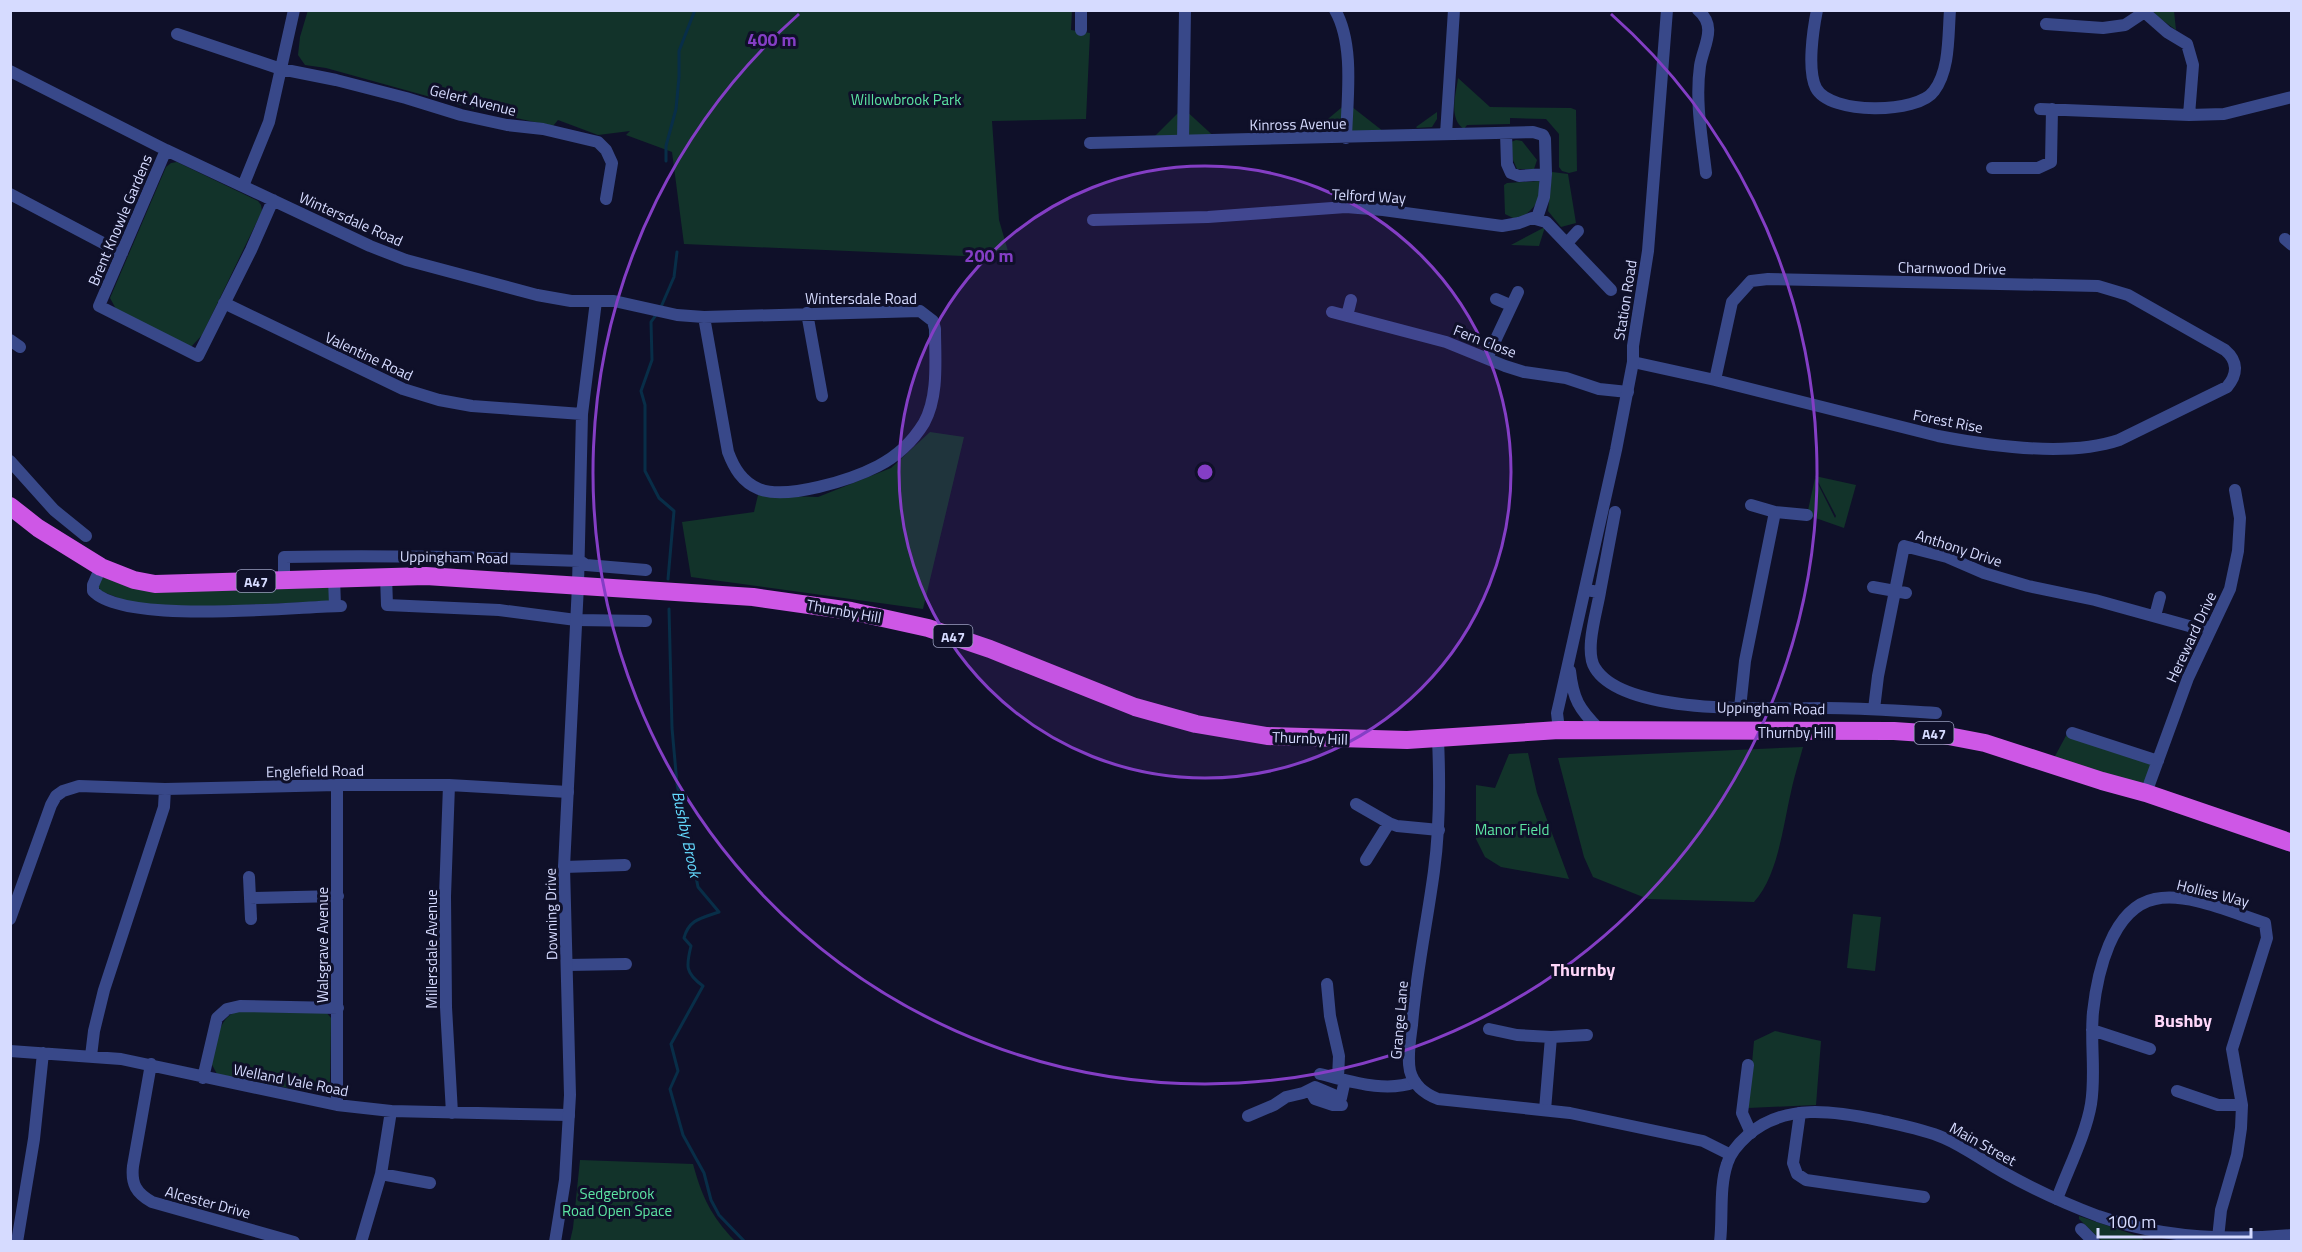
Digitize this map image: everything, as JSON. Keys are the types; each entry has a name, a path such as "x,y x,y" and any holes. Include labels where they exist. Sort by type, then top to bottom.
{"highway":[{"name":"A47","path":"10,506 38,528 101,567 134,580 155,584 334,578"},
{"name":"Thurnby Hill","path":"334,578 466,577 753,597 840,609 893,619 958,638 1135,706 1196,724 1300,739 1438,739 1559,729 1894,731 1938,734 1985,744 2102,782 2146,793 2292,843"}],"street":[{"path":"243,186 269,122 294,10"},
{"path":"1081,10 1081,30"},
{"path":"1183,141 1185,10"},
{"path":"1335,10 1344,34 1347,55 1346,138"},
{"path":"1446,134 1446,103 1454,10"},
{"name":"Station Road","path":"1559,729 1557,713 1633,362 1633,346 1648,251 1667,10"},
{"path":"1698,10 1707,21 1708,29 1708,38 1700,65 1699,94 1699,116 1706,173"},
{"path":"1817,10 1811,39 1816,88 1831,103 1852,108 1916,104 1934,93 1943,73 1950,10"},
{"path":"2046,24 2103,28 2125,25 2143,12 2167,32 2187,44 2193,65 2189,115"},
{"name":"Gelert Avenue","path":"177,34 281,69 336,80 461,115 507,125 543,129 598,142 606,150 612,163 606,199"},
{"name":"Wintersdale Road","path":"10,71 166,150 370,246 406,260 537,296 571,301 614,301 677,315 704,317 920,311 933,321 935,329 934,384 931,405 925,421 909,443 878,466 856,475 784,494 758,488 743,479 733,465 728,452 704,317"},
{"path":"1992,168 2038,168 2051,162 2046,109 2189,115 2224,114 2292,97"},
{"name":"Kinross Avenue","path":"1090,144 1533,132 1543,135 1546,142 1544,197 1537,218"},
{"path":"1506,133 1507,164 1511,173 1519,176 1546,174"},
{"name":"Brent Knowle Gardens","path":"166,150 99,306 198,356 273,200"},
{"path":"10,194 122,253"},
{"name":"Telford Way","path":"1093,220 1208,217 1346,207 1502,226 1537,218"},
{"path":"1537,218 1546,222 1611,290"},
{"path":"1567,243 1578,231"},
{"name":"Charnwood Drive","path":"1715,380 1732,302 1751,281 1768,279 2098,286 2128,295 2224,350 2230,355 2235,366"},
{"path":"1487,358 1518,292"},
{"path":"1496,299 1510,306"},
{"path":"1347,316 1351,300"},
{"name":"Downing Drive","path":"555,1242 565,1180 569,1115 570,1045 564,867 580,561 582,414 596,301"},
{"name":"Valentine Road","path":"224,303 403,390 472,406 582,414"},
{"name":"Fern Close","path":"1332,312 1446,342 1524,372 1566,378 1608,391 1628,392"},
{"path":"807,313 822,396"},
{"name":"Forest Rise","path":"1633,362 1715,380 1938,436 2006,445 2082,448 2101,446 2119,440 2227,387 2233,380 2235,366"},
{"path":"10,461 54,510 86,536"},
{"name":"Hereward Drive","path":"2146,793 2188,678 2210,627 2230,589 2238,551 2240,518 2235,490"},
{"path":"1751,505 1775,512 1807,514"},
{"path":"1740,708 1745,661 1775,512"},
{"path":"1585,590 1600,592 1614,513"},
{"name":"Anthony Drive","path":"1874,709 1878,675 1900,592 1904,546 1947,557 1984,573 2028,586 2155,616"},
{"name":"Uppingham Road","path":"284,580 284,557 383,556 580,561 586,565 646,570"},
{"path":"101,567 93,585 93,591 98,597 131,608 169,612 338,606 334,578"},
{"name":"Uppingham Road","path":"386,576 387,606 499,610 576,620 646,621"},
{"path":"1874,587 1900,592"},
{"name":"Uppingham Road","path":"1600,592 1591,642 1591,662 1610,683 1641,697 1687,706 1874,709 1936,713"},
{"path":"2160,597 2155,616 2188,626 2210,627"},
{"name":"Station Road","path":"1569,661 1574,697 1584,714 1599,729"},
{"path":"1893,710 1894,731"},
{"path":"2072,734 2158,761"},
{"name":"Grange Lane","path":"1415,1082 1409,1065 1413,1010 1439,830 1441,790 1438,739"},
{"name":"Walsgrave Avenue","path":"337,785 337,1106"},
{"name":"Englefield Road","path":"10,919 51,805 63,790 79,786 165,789 449,785 568,792"},
{"name":"Millersdale Avenue","path":"449,785 445,896 446,985 452,1113"},
{"path":"91,1056 99,1008 164,807 165,789"},
{"path":"1356,804 1397,826 1439,830"},
{"path":"1366,860 1389,823"},
{"path":"564,867 625,865"},
{"path":"249,877 251,919"},
{"path":"250,898 338,896"},
{"name":"Hollies Way","path":"2057,1199 2090,1107 2094,1078 2092,1030 2096,994 2106,955 2115,932 2122,920 2143,902 2170,897 2186,899 2265,923 2267,938 2232,1049 2242,1105 2237,1155 2221,1210 2218,1238"},
{"path":"567,965 626,964"},
{"path":"1248,1116 1286,1097 1316,1087 1341,1098 1342,1079 1330,1016 1327,984"},
{"path":"203,1078 217,1018 227,1009 240,1006 338,1008"},
{"path":"1489,1029 1517,1035 1587,1035"},
{"path":"2092,1030 2150,1049"},
{"path":"1545,1110 1551,1036"},
{"name":"Welland Vale Road","path":"10,1051 91,1056 150,1064 203,1078 337,1106 391,1111 569,1115"},
{"path":"17,1242 34,1139 42,1053"},
{"name":"Alcester Drive","path":"150,1064 133,1166 132,1177 136,1190 152,1202 294,1242"},
{"path":"1748,1065 1742,1113 1751,1133"},
{"path":"1320,1074 1378,1086 1397,1086 1415,1082 1429,1095 1449,1101 1570,1113 1703,1142 1731,1155 1724,1173 1720,1242"},
{"path":"1310,1090 1315,1099 1333,1106 1342,1106"},
{"path":"2177,1091 2218,1105 2242,1105"},
{"path":"361,1242 381,1174 391,1111"},
{"name":"Main Street","path":"1731,1155 1751,1133 1772,1120 1800,1113 1841,1112 1929,1132 1947,1139 2000,1170 2057,1199 2155,1236 2287,1237"},
{"path":"1800,1113 1793,1163 1797,1174 1806,1180 1924,1197"},
{"path":"381,1174 430,1183"},
{"path":"2081,1229 2094,1242"}],"green space":[{"name":"Willowbrook Park","path":"308,10 1072,10 1071,30 1090,33 1086,119 992,121 999,220 1010,258 684,244 672,152 626,135 630,131 598,135 558,120 553,126 470,108 326,68 305,65 298,55 300,37"},
{"path":"2153,11 2174,11 2176,30 2158,17"},
{"path":"1458,78 1490,107 1571,108 1576,110 1577,171 1569,173 1562,171 1559,167 1559,134 1546,119 1510,118 1510,124 1467,125 1464,129 1456,119 1455,113"},
{"path":"1347,103 1388,135 1304,139"},
{"path":"1183,108 1219,141 1149,142"},
{"path":"1437,112 1437,119 1432,127 1416,127"},
{"path":"1522,141 1537,160 1534,169 1517,169 1513,160 1511,142"},
{"path":"177,162 258,201 262,211 202,335 191,347 116,309 110,298 166,167"},
{"path":"1552,172 1568,174 1576,223 1561,227 1548,211"},
{"path":"1539,181 1541,187 1539,199 1532,209 1517,220 1505,214 1504,185"},
{"path":"1545,227 1539,246 1511,245"},
{"path":"930,432 964,437 923,609 691,577 682,522 754,512 758,495 818,497 891,468"},
{"path":"1815,476 1856,485 1844,528 1807,515 1815,478 1835,518 1836,516"},
{"path":"101,578 329,587 329,601 185,608 131,603 101,591 98,586"},
{"path":"2068,732 2158,761 2148,787 2054,758"},
{"path":"1803,747 1774,865 1769,879 1754,902 1648,899 1593,877 1584,857 1558,758"},
{"name":"Manor Field","path":"1528,753 1537,793 1569,879 1501,867 1485,857 1476,839 1476,785 1495,788 1509,754"},
{"path":"1853,914 1881,917 1875,971 1847,968"},
{"path":"240,1010 326,1012 331,1018 330,1083 328,1086 317,1092 311,1092 217,1074 211,1063 219,1031 232,1013"},
{"path":"1775,1031 1821,1041 1816,1105 1748,1108 1754,1041"},
{"name":"Sedgebrook Road Open Space","path":"580,1160 693,1164 708,1206 735,1241 570,1241"},
{"path":"2079,1216 2141,1237 2144,1241 2102,1241 2079,1219"}],"waterway":[{"name":"Bushby Brook","path":"666,161 666,146 676,109 679,51 695,10"},
{"name":"Bushby Brook","path":"661,307 674,277 677,252"},
{"name":"Bushby Brook","path":"656,315 651,322 652,360 641,391 645,405 645,471 659,498 674,511 668,579"},
{"name":"Bushby Brook","path":"669,609 672,728 677,784 698,887 719,912 693,923 684,938 691,946 688,969 703,986 671,1044 678,1071 670,1089 683,1135 704,1173 711,1200 719,1215 745,1242"}],"district":[{"name":"Thurnby","path":"1583,969"},
{"name":"Bushby","path":"2183,1020"}]}
